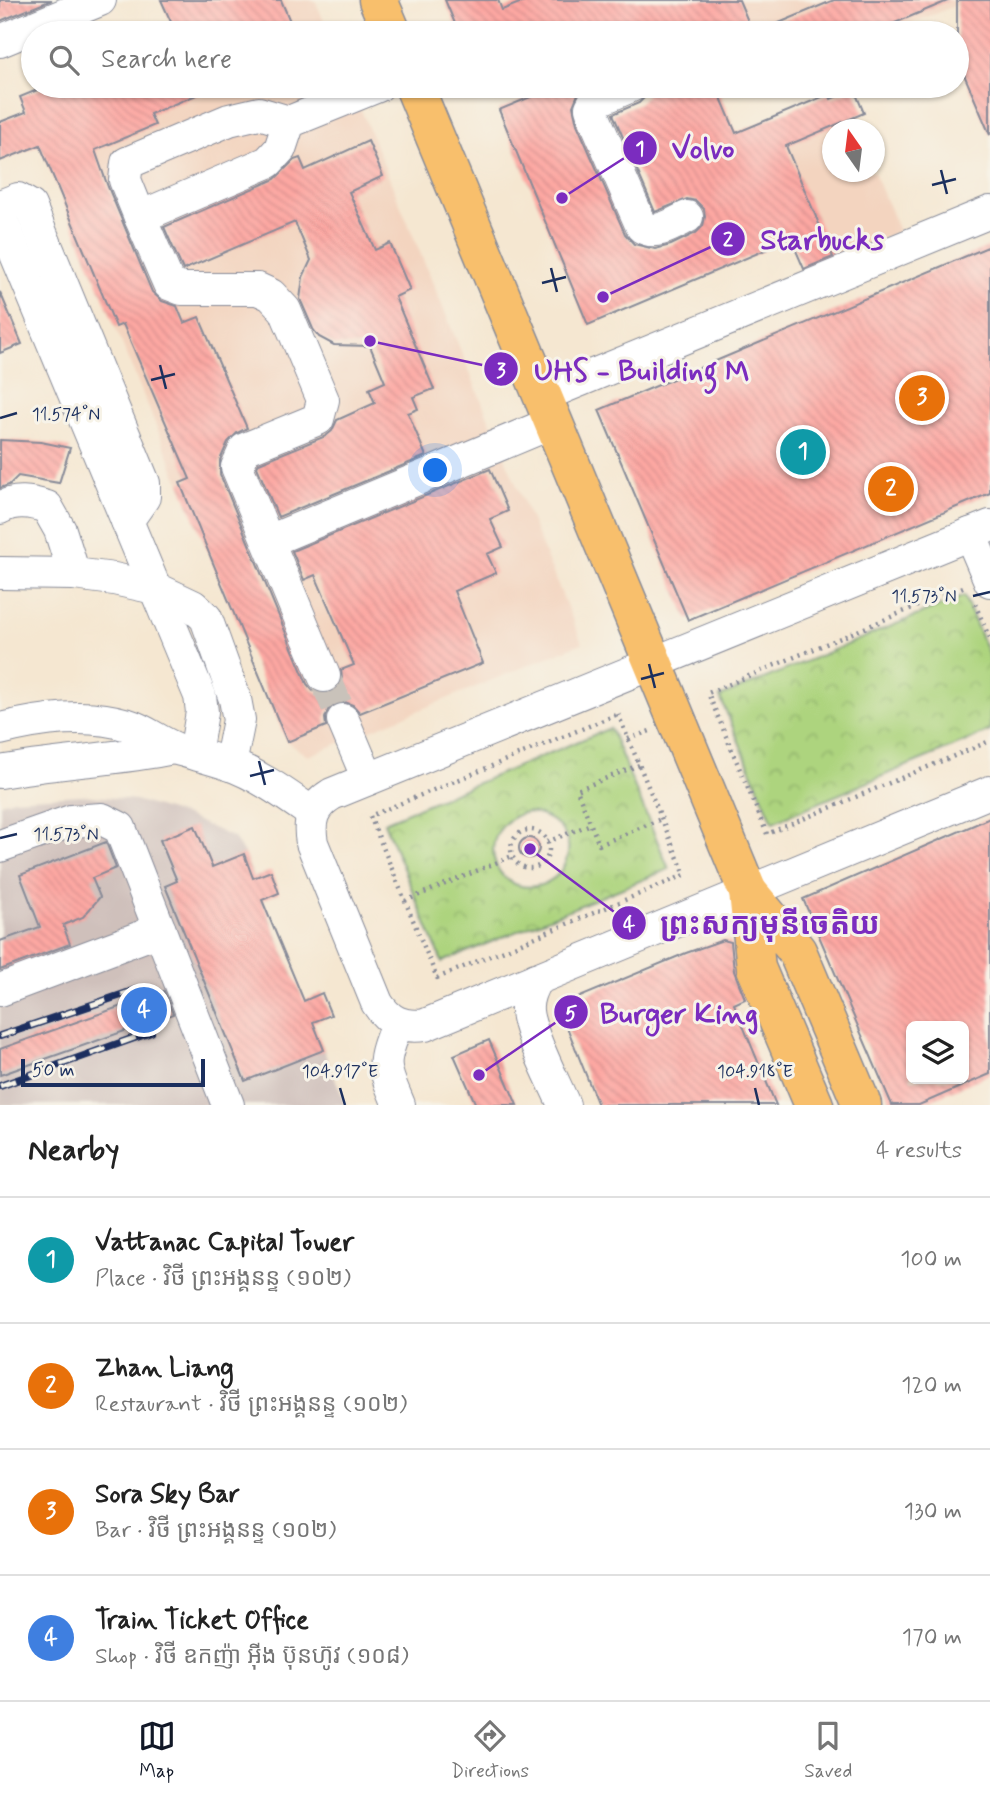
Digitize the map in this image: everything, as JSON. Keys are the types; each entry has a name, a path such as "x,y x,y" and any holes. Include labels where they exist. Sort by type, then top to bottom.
{"highway":[{"path":"378,0 387,21"},
{"path":"419,98 748,892 757,968 814,1105"},
{"path":"748,892 797,951 862,1105"}],"street":[{"path":"49,21 100,0"},
{"path":"0,41 21,32"},
{"path":"324,676 237,467 245,449 318,419 323,400 285,310 271,295 258,289 182,289 169,284 125,180 127,163 229,120 259,113 289,122 348,98"},
{"path":"603,98 594,102 591,107 594,117 642,227 648,231 657,231 687,217"},
{"path":"140,217 268,162 280,149 289,122"},
{"path":"0,206 18,199 30,206 144,483 144,497 127,521"},
{"path":"269,541 548,409 990,212"},
{"path":"0,216 201,696 202,712 184,751"},
{"path":"0,508 8,503 30,502 47,507 60,530 74,573"},
{"path":"990,580 980,530 368,779 321,801 312,813 310,828 312,843 377,1003 385,1015 397,1024 411,1027 425,1025 990,792"},
{"path":"0,573 74,573 114,579 155,589 193,606 206,618 235,699 239,720 230,765"},
{"path":"0,729 29,722 68,718 100,719 129,725 184,751 230,765 269,784 312,813"},
{"path":"343,720 368,779"},
{"path":"0,772 32,766 184,751"},
{"path":"0,846 71,821 102,819 120,828 228,1105"},
{"path":"0,990 160,930"},
{"path":"536,979 529,994 527,1011 564,1105"},
{"path":"397,1024 384,1061 386,1074 399,1105"}],"path":[{"path":"990,639 967,584 708,693 766,834 990,741"},
{"path":"618,714 639,765 685,875 437,978 370,816 618,714"},
{"path":"639,765 577,790 599,845 661,819"},
{"path":"547,842 591,824"},
{"path":"534,831 545,837 547,842 548,854 537,867 525,868 512,856 511,845 523,832 534,831"},
{"path":"405,901 512,856"}],"shaded area":[{"path":"257,0 315,0 324,21 205,21"},
{"path":"697,0 968,0 918,21 706,21"},
{"path":"20,97 356,98 582,643 308,756 287,742"},
{"path":"820,98 842,98 852,119 822,119 822,182 878,182 899,231 805,271 745,129"},
{"path":"81,795 135,800 186,816 234,838 244,854 346,1105 0,1105 0,803 14,799"}],"green space":[{"path":"964,596 990,658 990,731 773,822 720,697"},
{"path":"610,728 669,869 442,962 384,822","holes":["527,812 556,823 562,830 568,848 567,858 560,872 550,880 541,885 524,886 510,881 500,872 494,859 494,845 499,831 509,820"]}],"building":[{"path":"0,0 52,0 0,21"},
{"path":"161,0 281,0 290,21 171,21"},
{"path":"445,0 498,0 502,10 527,0 739,0 748,21 454,21"},
{"path":"834,0 950,0 900,21 784,21"},
{"path":"957,0 990,0 990,135 969,86 969,21 957,21"},
{"path":"20,97 189,98 150,114 155,125 95,150 152,292 162,301 177,306 184,323 199,317 247,428 228,442 220,460 220,474 307,684 313,691 330,693 339,687 341,670 354,665 315,575 304,580 292,551 490,469 508,511 490,519 503,547 487,554 496,573 454,591 483,663 360,713 353,705 336,703 328,710 326,726 287,742 180,483 190,479 123,324 116,327 40,145 0,161 0,122 26,112"},
{"path":"528,98 576,98 573,106 577,124 625,234 634,244 655,249 696,233 703,226 704,209 696,201 687,199 655,212 613,114 639,103 644,98 721,98 736,133 819,98 858,98 864,113 850,119 822,119 822,131 786,146 833,257 804,269 791,239 588,325 499,110"},
{"path":"368,141 383,176 349,192 375,250 390,243 410,290 395,297 434,389 413,397 418,409 408,413 426,456 278,517 257,467 259,463 326,436 332,431 337,420 375,403 369,389 385,382 370,346 334,345 319,337 313,329 300,299 303,277 311,260 295,222 183,270 164,227 275,179 294,160 300,158 305,170"},
{"path":"990,246 990,493 688,620 599,410"},
{"path":"0,292 22,344 0,353"},
{"path":"0,440 41,442 70,448 59,483 18,476 9,485 0,488"},
{"path":"990,818 990,1074 969,1083 969,1021 906,1021 906,1084 967,1084 919,1105 892,1105 803,899"},
{"path":"195,826 212,867 244,854 253,878 271,871 279,893 262,900 304,1001 322,993 331,1015 313,1022 324,1050 245,1081 165,886 177,881 160,840"},
{"path":"525,838 533,838 539,848 533,858 525,858 519,852 519,844"},
{"path":"106,842 116,868 92,878 100,897 83,917 63,925 70,944 0,970 0,941 40,927 20,875"},
{"path":"723,940 731,942 734,971 745,999 734,1004 776,1105 598,1105 565,1022 564,1016 570,1003"},
{"path":"164,991 173,1014 0,1075 0,1049"},
{"path":"489,1040 517,1105 476,1105 454,1055"}],"tunnel":[{"path":"324,676 343,720"}],"railway":[{"path":"0,1036 136,990"},
{"path":"0,1086 151,1032"}],"place":[{"name":"Volvo","path":"562,198"},
{"name":"Starbucks","path":"603,297"},
{"name":"UHS - Building M","path":"370,341"},
{"name":"Sora Sky Bar","path":"922,398"},
{"name":"Vattanac Capital Tower","path":"803,452"},
{"name":"Zhan Liang","path":"891,489"},
{"name":"ព្រះសក្យមុនីចេតិយ","path":"530,849"},
{"name":"Train Ticket Office","path":"144,1010"},
{"name":"Burger King","path":"479,1075"}]}
